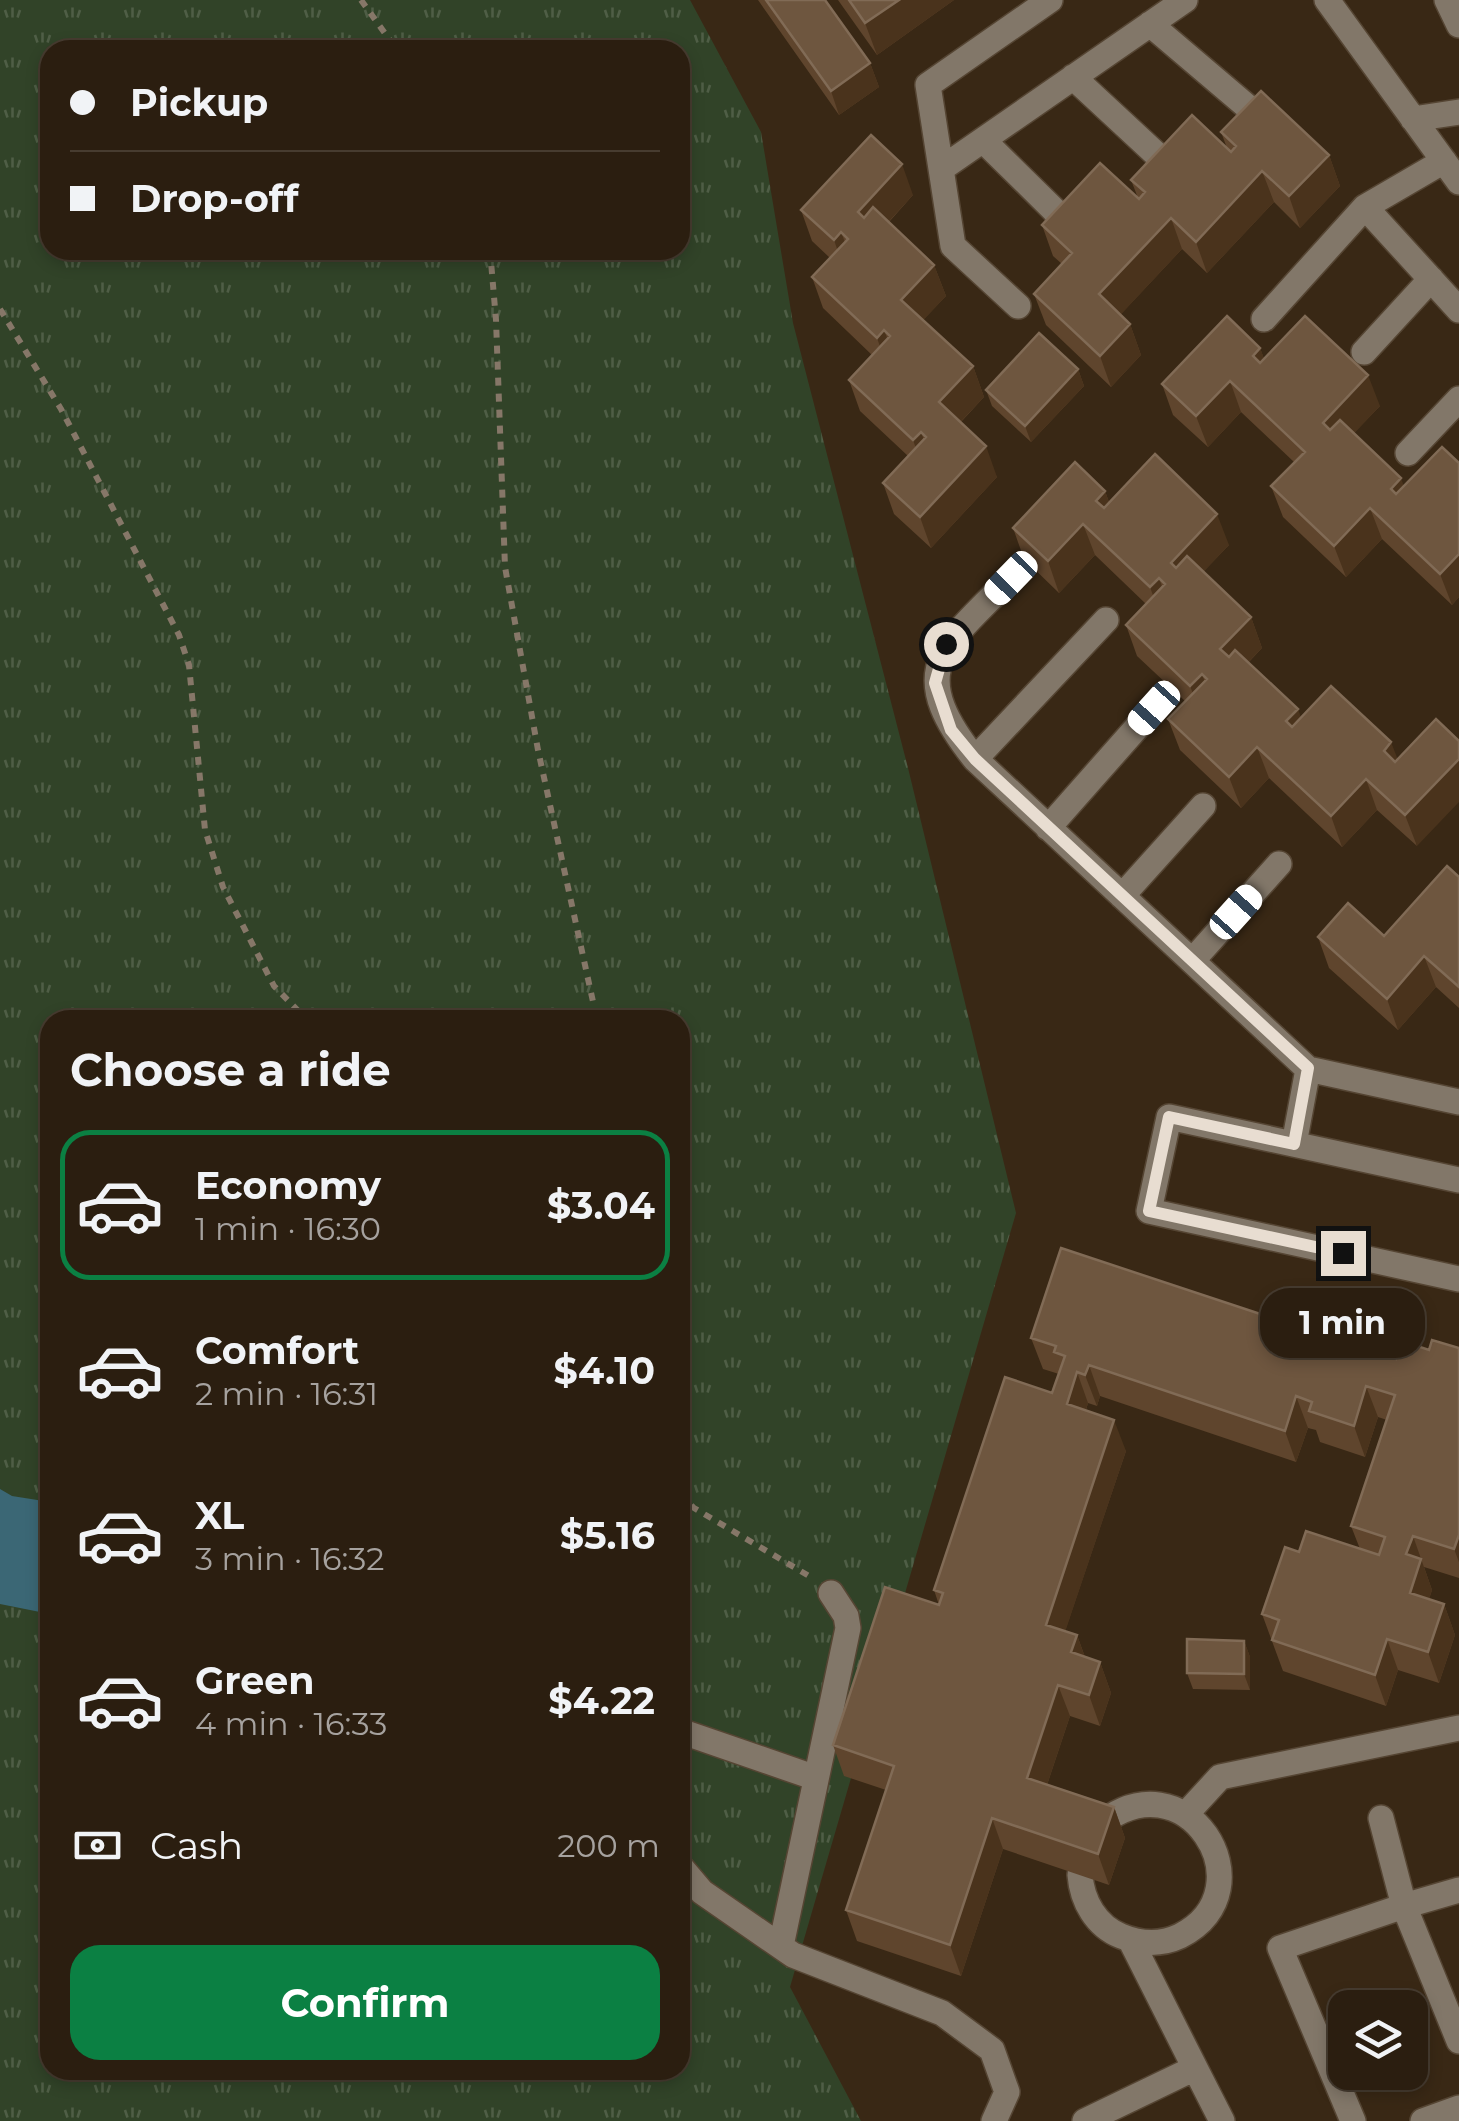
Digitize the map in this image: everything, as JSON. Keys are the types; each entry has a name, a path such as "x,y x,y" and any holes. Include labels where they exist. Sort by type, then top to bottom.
{"street":[{"path":"1018,306 952,246 928,85 1050,0"},
{"path":"941,169 1185,0"},
{"path":"1264,319 1364,207 1452,172 1327,0"},
{"path":"1447,0 1459,24"},
{"path":"1150,24 1250,110"},
{"path":"1073,78 1156,154"},
{"path":"1413,118 1459,112"},
{"path":"983,140 1054,210"},
{"path":"1364,207 1459,310"},
{"path":"1364,352 1431,279"},
{"path":"1408,453 1459,399"},
{"path":"1011,578 946,644 935,683 951,730 975,759 1308,1068 1459,1102"},
{"path":"975,759 1106,620"},
{"path":"1048,828 1154,708"},
{"path":"1122,896 1202,806"},
{"path":"1192,961 1279,864"},
{"path":"1294,1144 1308,1068"},
{"path":"1459,1180 1169,1117 1149,1211 1459,1278"},
{"path":"781,1946 848,1628 846,1616 831,1593"},
{"path":"1186,1814 1220,1777 1459,1728"},
{"path":"690,1734 816,1778"},
{"path":"1080,1875 1086,1904 1098,1920 1131,1941 1170,1940 1196,1925 1214,1901 1219,1862 1202,1827 1186,1814 1148,1803 1111,1815 1096,1828"},
{"path":"1380,1818 1404,1906 1459,2040"},
{"path":"690,1878 702,1892 793,1955 942,2013 992,2050 1007,2092 994,2121"},
{"path":"1352,2121 1280,1948 1459,1890"},
{"path":"1131,1941 1222,2121"},
{"path":"1085,2121 1194,2068"},
{"path":"1423,2121 1459,2108"}],"path":[{"path":"361,0 390,40"},
{"path":"491,260 505,566 538,750 595,1010"},
{"path":"0,309 62,409 180,635 189,664 205,830 222,887 274,986 297,1010"},
{"path":"690,1504 799,1568 831,1593"}],"green space":[{"path":"0,0 690,0 761,132 793,323 908,768 1016,1213 790,1987 861,2121 0,2121"}],"water":[{"path":"0,1489 12,1496 40,1500 40,1612 0,1604"}],"building":[{"path":"766,0 825,0 870,63 831,91"},
{"path":"849,0 899,0 865,23"},
{"path":"1261,91 1329,155 1289,196 1262,171 1196,242 1171,218 1099,294 1130,324 1100,356 1034,294 1072,253 1042,225 1100,163 1139,199 1145,192 1131,180 1192,115 1231,152 1236,146 1221,132"},
{"path":"871,135 902,164 858,212 864,218 873,207 934,265 901,300 973,366 939,402 986,446 920,517 883,483 926,437 921,432 913,440 849,380 890,336 884,330 877,338 812,277 848,239 841,232 834,240 801,210"},
{"path":"1227,316 1260,348 1253,356 1260,363 1305,316 1368,375 1323,423 1330,430 1340,420 1401,478 1391,489 1396,494 1442,447 1459,463 1459,554 1440,574 1370,508 1334,546 1271,486 1305,452 1230,381 1196,416 1162,384"},
{"path":"1039,333 1078,369 1025,426 986,390"},
{"path":"1155,454 1217,514 1171,563 1176,568 1187,556 1251,617 1220,649 1229,657 1235,650 1298,709 1286,721 1292,727 1331,686 1391,742 1384,751 1395,762 1436,719 1459,741 1459,759 1405,815 1366,779 1331,816 1257,747 1229,777 1168,719 1207,679 1202,674 1190,686 1126,625 1165,584 1159,578 1150,587 1083,524 1048,561 1013,528 1075,462 1105,491 1096,501 1104,508"},
{"path":"1447,866 1459,877 1459,987 1424,956 1387,999 1318,937 1348,903 1384,936"},
{"path":"1061,1248 1396,1359 1402,1341 1429,1350 1432,1340 1459,1348 1459,1535 1454,1549 1413,1536 1406,1554 1421,1559 1410,1593 1444,1604 1428,1652 1387,1639 1375,1675 1272,1640 1279,1620 1262,1614 1285,1547 1299,1552 1306,1531 1379,1555 1385,1537 1351,1526 1395,1395 1366,1386 1354,1426 1309,1411 1312,1402 1296,1396 1285,1431 1089,1365 1085,1375 1077,1372 1067,1404 1114,1420 1046,1625 1077,1635 1071,1652 1100,1662 1089,1695 1058,1685 1027,1778 1114,1807 1098,1854 992,1818 950,1945 846,1910 894,1766 833,1745 885,1587 939,1605 943,1593 934,1590 1005,1377 1052,1393 1065,1356 1054,1352 1056,1346 1031,1338"},
{"path":"1187,1639 1244,1641 1244,1674 1187,1673"}],"route":[{"path":"946,644 935,683 951,730 975,759 1308,1068 1294,1144 1169,1117 1149,1211 1343,1253"}]}
